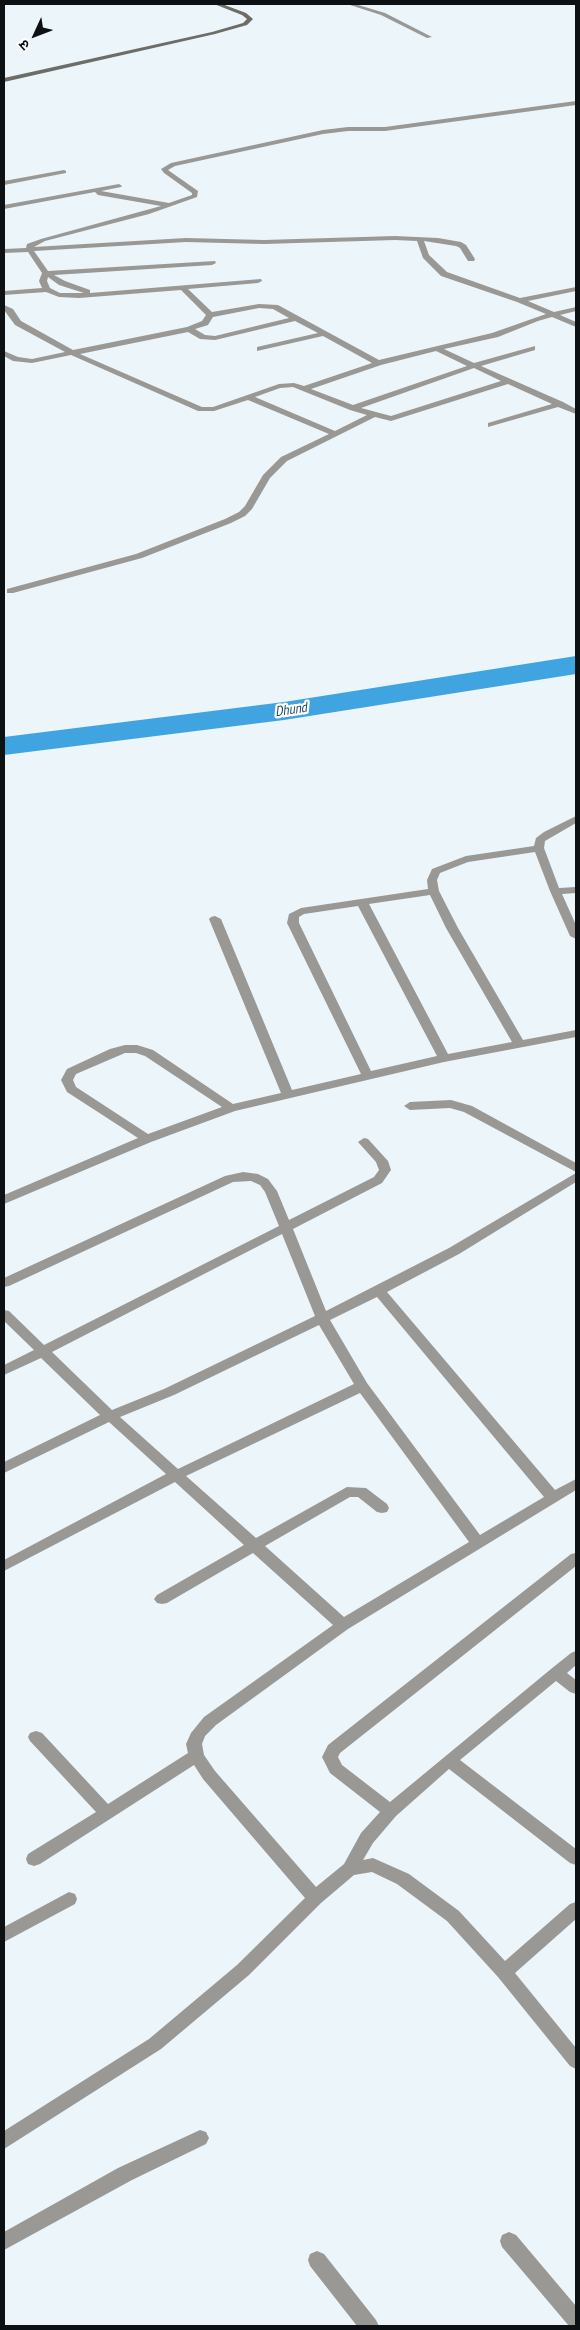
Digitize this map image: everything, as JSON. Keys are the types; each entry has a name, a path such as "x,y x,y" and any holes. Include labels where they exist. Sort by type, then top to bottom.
{"street":[{"path":"4,80 214,34 245,24 250,19 244,14 217,4"},
{"path":"350,4 383,14 429,37"},
{"path":"94,294 70,286 46,272 31,252 30,246 43,240 172,205 195,196 196,192 166,172 164,169 173,164 323,132 348,129 385,129 576,103"},
{"path":"4,183 64,172"},
{"path":"4,207 119,186"},
{"path":"89,191 172,205"},
{"path":"4,243 4,250 31,252 203,239 264,242 372,238 420,239 458,244 463,247 471,259"},
{"path":"420,239 426,256 444,274 520,300 576,325"},
{"path":"46,272 212,263"},
{"path":"46,272 43,282 46,290"},
{"path":"4,293 46,290 59,295 94,294 258,281"},
{"path":"182,287 210,315"},
{"path":"520,300 576,289"},
{"path":"210,315 267,305 276,306 378,363"},
{"path":"4,307 10,311 13,319 18,323 72,353 201,409 214,409 285,385 306,388 353,408 391,419 510,381"},
{"path":"306,388 378,363 495,335 535,319 576,310"},
{"path":"4,353 16,359 32,361 189,329 206,323 210,315"},
{"path":"189,329 203,337 215,338 297,318"},
{"path":"260,349 324,334"},
{"path":"437,348 576,412"},
{"path":"353,408 476,365 532,348"},
{"path":"248,397 334,433"},
{"path":"491,425 560,404"},
{"path":"10,591 139,556 228,521 242,514 249,507 266,477 284,459 373,415"},
{"path":"576,819 540,840 538,848 576,936"},
{"path":"519,1044 452,928 434,891 432,880 436,871 449,864 489,854 538,848"},
{"path":"555,891 576,890"},
{"path":"367,1075 293,923 293,916 302,911 434,891"},
{"path":"362,902 444,1058"},
{"path":"215,919 287,1094"},
{"path":"4,1200 147,1139 231,1108 444,1058 576,1034"},
{"path":"147,1139 72,1088 67,1080 71,1072 114,1052 137,1049 149,1053 231,1108"},
{"path":"410,1106 451,1104 468,1109 576,1168"},
{"path":"4,1371 378,1180 385,1170 382,1161 364,1142"},
{"path":"4,1283 228,1179 243,1176 254,1177 264,1182 271,1191 322,1320 362,1386 478,1544"},
{"path":"4,1468 110,1416 168,1392 380,1291 462,1246 576,1177"},
{"path":"380,1291 553,1498"},
{"path":"4,1314 110,1416 343,1625"},
{"path":"4,1566 177,1475 362,1386"},
{"path":"315,1898 208,1775 196,1756 194,1744 210,1721 343,1625 576,1484"},
{"path":"162,1599 347,1492 361,1492 382,1508"},
{"path":"390,1811 336,1768 330,1758 334,1749 576,1558"},
{"path":"4,2141 155,2044 243,1970 315,1898 350,1869 367,1838 390,1811 449,1760 576,1657"},
{"path":"556,1673 576,1688"},
{"path":"36,1737 107,1813"},
{"path":"34,1859 196,1756"},
{"path":"449,1760 576,1858"},
{"path":"350,1869 373,1865 403,1879 453,1916 504,1972 576,2060"},
{"path":"4,1935 68,1899"},
{"path":"504,1972 574,1914"},
{"path":"4,2242 125,2174 200,2138"},
{"path":"509,2241 576,2320"},
{"path":"317,2260 369,2326"}],"waterway":[{"name":"Dhund","path":"4,746 284,711 576,665"}]}
